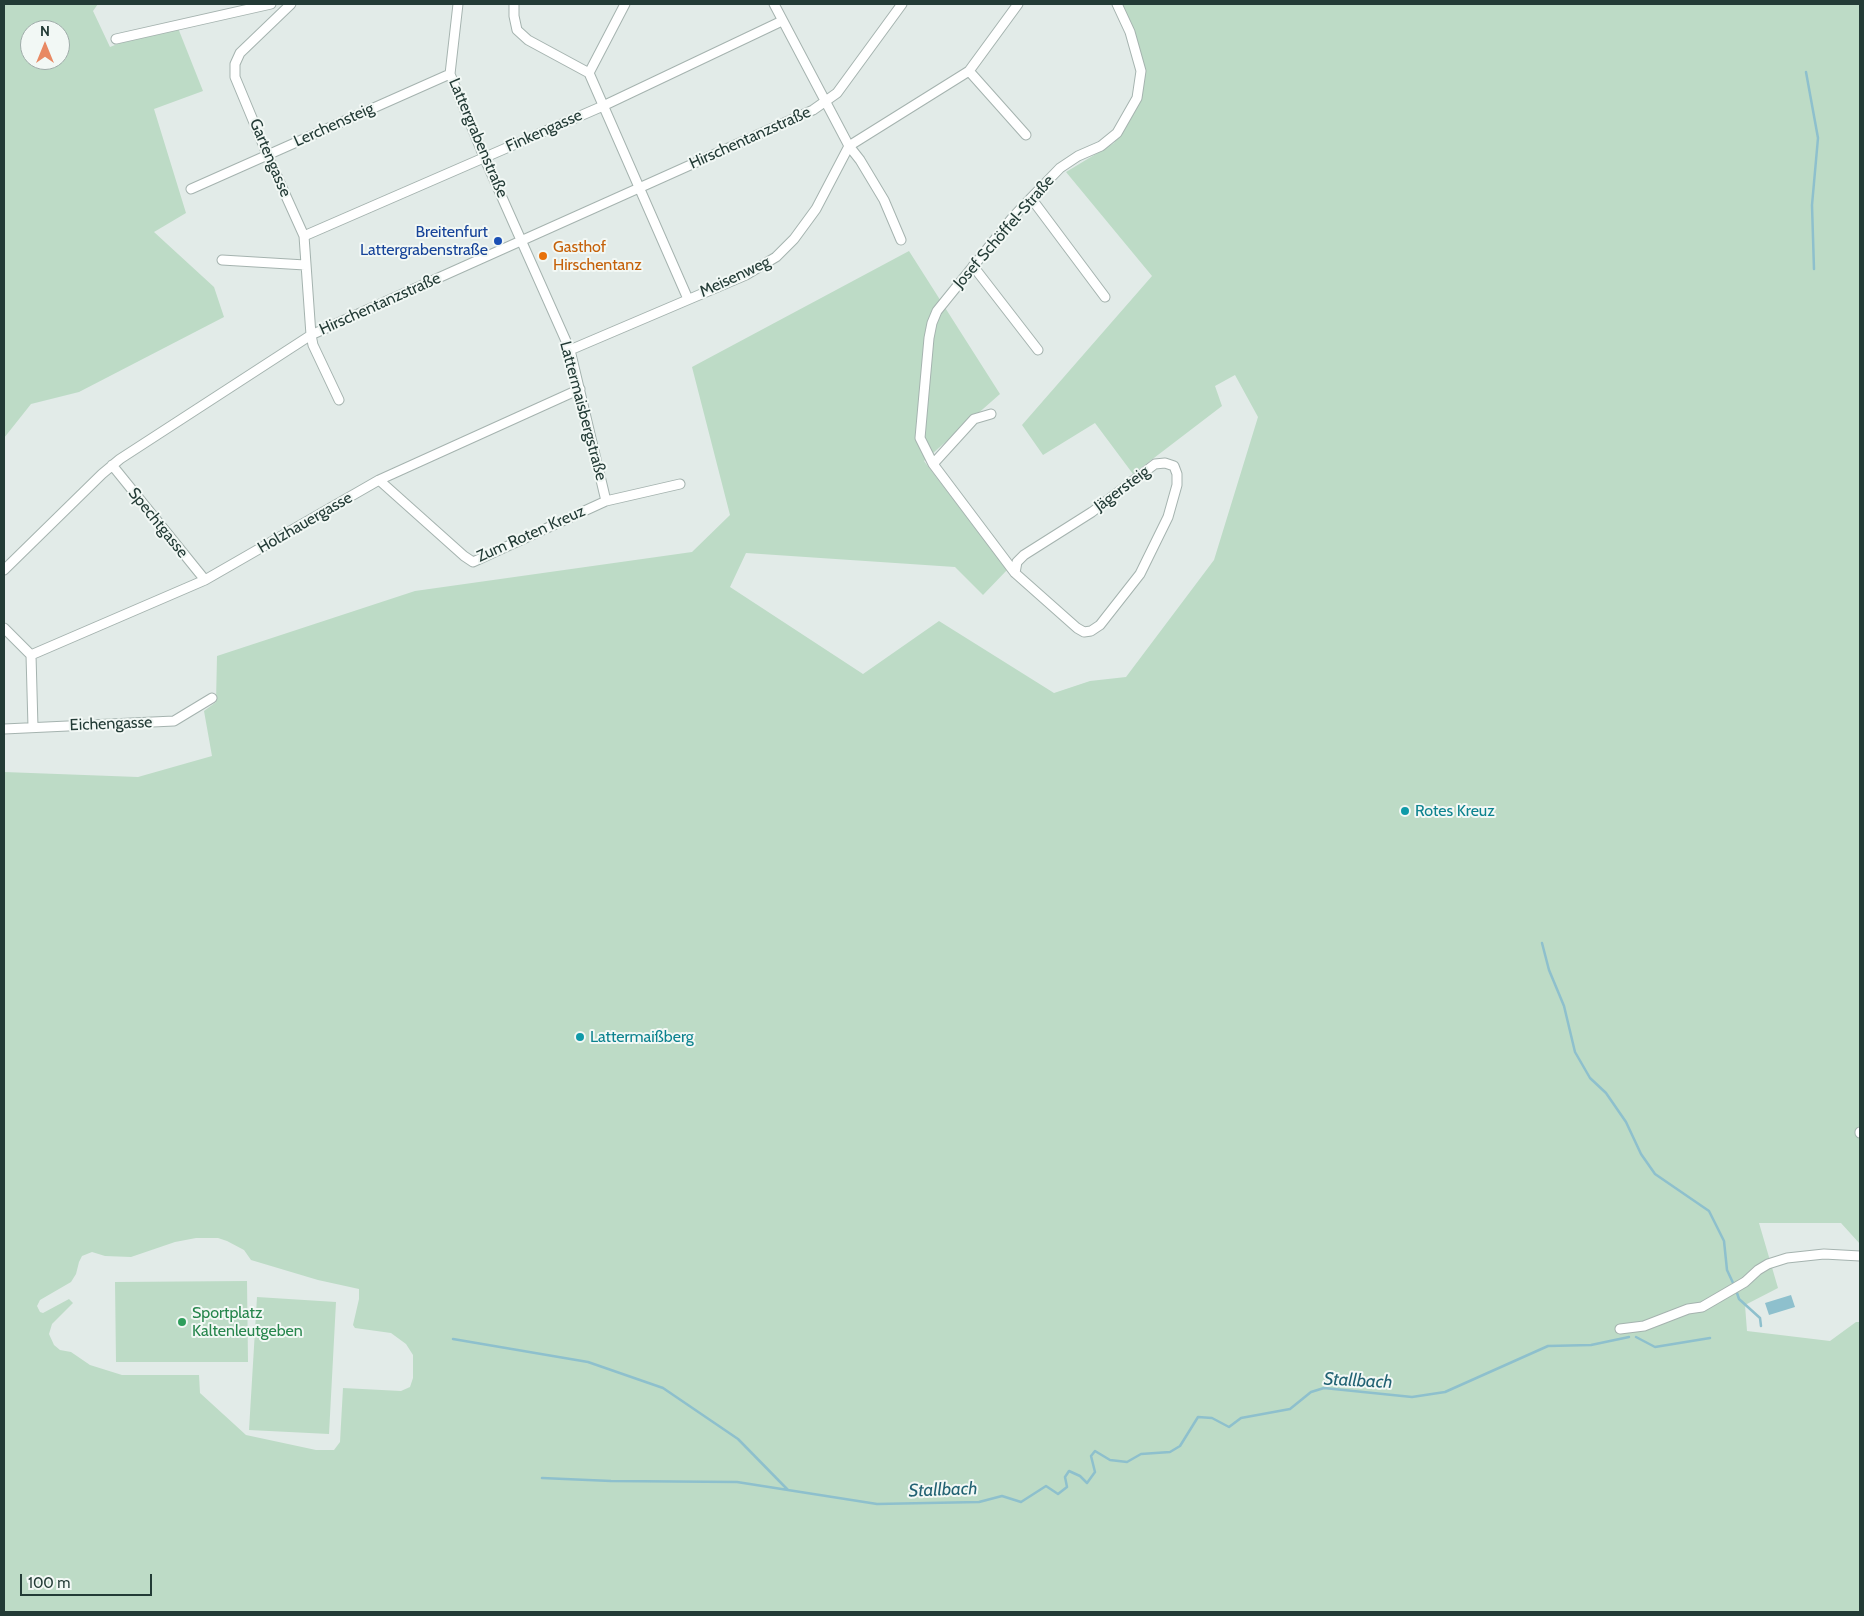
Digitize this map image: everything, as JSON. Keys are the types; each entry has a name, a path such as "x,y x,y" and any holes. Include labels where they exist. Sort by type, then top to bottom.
{"street":[{"path":"116,39 271,4"},
{"name":"Gartengasse","path":"291,4 240,53 235,64 235,77 304,236 311,335"},
{"name":"Lattergrabenstraße","path":"458,4 450,74 484,158 521,240"},
{"path":"514,4 517,30 528,40 589,73 688,299"},
{"path":"589,73 625,4"},
{"path":"774,4 849,146 860,160 884,200 901,240"},
{"name":"Hirschentanzstraße","path":"4,570 112,465 311,335 813,110 837,94 902,4"},
{"path":"849,146 969,71 1018,4"},
{"name":"Josef Schöffel-Straße","path":"1084,632 1077,628 1015,573 933,464 922,446 920,435 929,338 937,311 1031,198 1060,168 1078,156 1101,146 1117,133 1137,98 1141,71 1130,32 1117,4"},
{"name":"Finkengasse","path":"304,236 603,106 782,21"},
{"path":"969,71 1026,135"},
{"name":"Lerchensteig","path":"191,189 450,74"},
{"name":"Meisenweg","path":"570,350 746,275 768,263 784,251 816,209 849,146"},
{"path":"1031,198 1105,297"},
{"name":"Lattermaisbergstraße","path":"521,240 570,350 606,501"},
{"path":"222,260 305,265"},
{"path":"973,266 1038,350"},
{"path":"311,335 313,345 339,400"},
{"name":"Holzhauergasse","path":"31,655 205,580 379,480 580,390"},
{"path":"933,464 974,419 991,414"},
{"name":"Jägersteig","path":"1015,573 1017,562 1024,555 1092,512 1155,464 1165,463 1174,466 1178,479 1172,507 1140,574 1100,625 1091,631 1084,632"},
{"name":"Spechtgasse","path":"112,465 205,580"},
{"name":"Zum Roten Kreuz","path":"379,480 472,562 606,501 680,484"},
{"path":"4,628 31,655 33,727"},
{"name":"Eichengasse","path":"4,728 174,721 212,698"},
{"path":"1620,1329 1644,1326 1688,1309 1702,1307 1745,1282 1768,1264 1787,1258 1824,1254 1860,1256"}],"green space":[{"path":"4,4 98,4 93,11 110,47 130,39 178,28 203,91 154,109 186,213 154,232 214,287 224,317 79,392 31,404 4,438"},
{"path":"1121,4 1860,4 1860,1244 1841,1223 1759,1223 1778,1288 1745,1305 1747,1331 1830,1341 1856,1322 1860,1322 1860,1612 4,1612 4,772 138,777 212,756 204,711 216,702 217,656 415,591 692,552 730,515 692,367 909,251 1000,394 924,461 1007,570 983,595 955,567 746,553 730,587 863,674 939,621 1054,693 1090,681 1126,677 1214,560 1258,417 1235,375 1215,386 1222,406 1133,474 1095,423 1043,455 1022,425 1152,276 1066,172 1114,143 1139,101 1144,75 1136,36","holes":["196,1238 218,1238 244,1250 251,1260 318,1280 359,1289 359,1299 353,1325 355,1328 391,1333 406,1344 413,1355 413,1378 410,1387 401,1391 343,1388 340,1442 334,1450 316,1450 246,1435 200,1393 199,1375 122,1375 90,1365 71,1352 60,1350 54,1345 49,1334 52,1324 73,1303 69,1299 43,1313 40,1312 37,1306 40,1300 71,1282 82,1256 92,1252 105,1256 131,1257 175,1242"]},
{"name":"Sportplatz Kaltenleutgeben","path":"247,1281 248,1362 116,1362 115,1282"},
{"path":"257,1297 336,1302 329,1434 249,1430"}],"water":[{"path":"1791,1295 1795,1307 1769,1315 1765,1303"}],"waterway":[{"path":"1806,72 1818,138 1812,205 1814,269"},
{"path":"1542,943 1549,970 1564,1006 1575,1052 1590,1078 1606,1093 1626,1122 1641,1154 1655,1174 1709,1211 1724,1241 1727,1270 1734,1285"},
{"path":"1736,1290 1739,1299 1760,1318 1761,1326"},
{"name":"Stallbach","path":"542,1478 611,1481 737,1482 877,1504 979,1502 1002,1496 1021,1502 1046,1486 1058,1494 1067,1487 1065,1477 1069,1471 1080,1476 1087,1483 1095,1472 1091,1456 1095,1451 1110,1460 1127,1462 1141,1454 1170,1452 1180,1446 1198,1417 1212,1418 1229,1427 1241,1418 1290,1409 1311,1392 1324,1388 1412,1397 1445,1392 1548,1346 1591,1345 1629,1337"},
{"name":"Stallbach","path":"1636,1337 1655,1347 1710,1338"},
{"path":"453,1339 588,1362 663,1388 738,1439 788,1490"}],"place":[{"name":"Breitenfurt Lattergrabenstraße","path":"498,241"},
{"name":"Gasthof Hirschentanz","path":"543,256"},
{"name":"Rotes Kreuz","path":"1405,811"},
{"name":"Lattermaißberg","path":"580,1037"},
{"name":"Sportplatz Kaltenleutgeben","path":"182,1322"}]}
